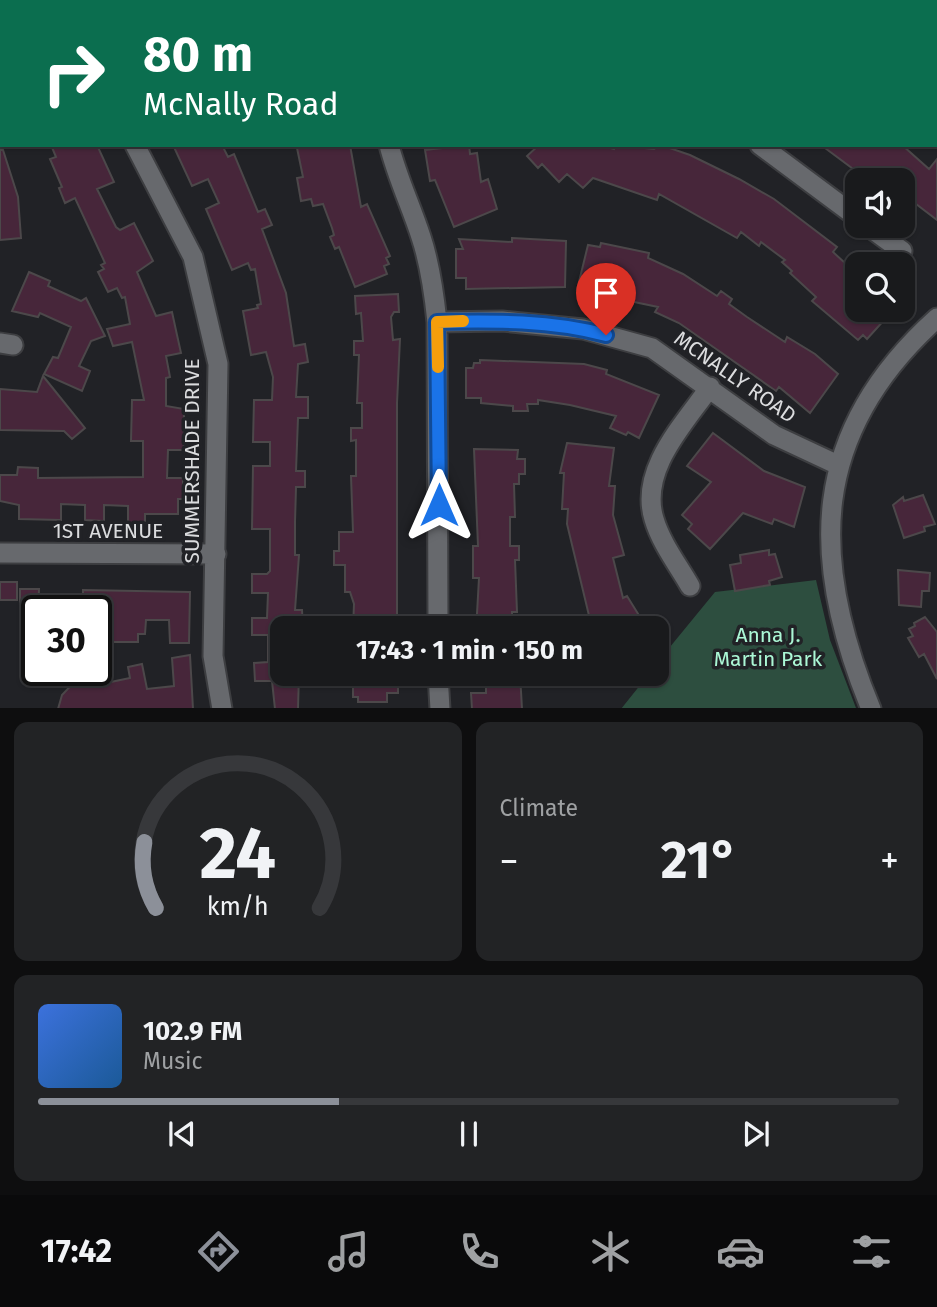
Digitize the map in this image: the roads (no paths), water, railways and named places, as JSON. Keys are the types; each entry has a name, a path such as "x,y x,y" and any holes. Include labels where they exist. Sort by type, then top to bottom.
{"street":[{"name":"SUMMERSHADE DRIVE","path":"136,147 192,257 218,364 213,656 222,708"},
{"path":"390,147 400,186 421,237 432,277 437,322 438,616"},
{"path":"763,147 845,208"},
{"path":"884,238 902,251"},
{"path":"871,708 839,620 831,578 830,533 838,465 880,378 906,346 937,318"},
{"name":"MCNALLY ROAD","path":"437,322 502,321 583,329 652,348 774,435 838,465"},
{"path":"690,586 653,517 651,489 664,451 710,387"},
{"name":"1ST AVENUE","path":"0,553 216,554"},
{"path":"439,686 440,708"}],"park label":[{"name":"Anna J. Martin Park","path":"768,647"}]}
